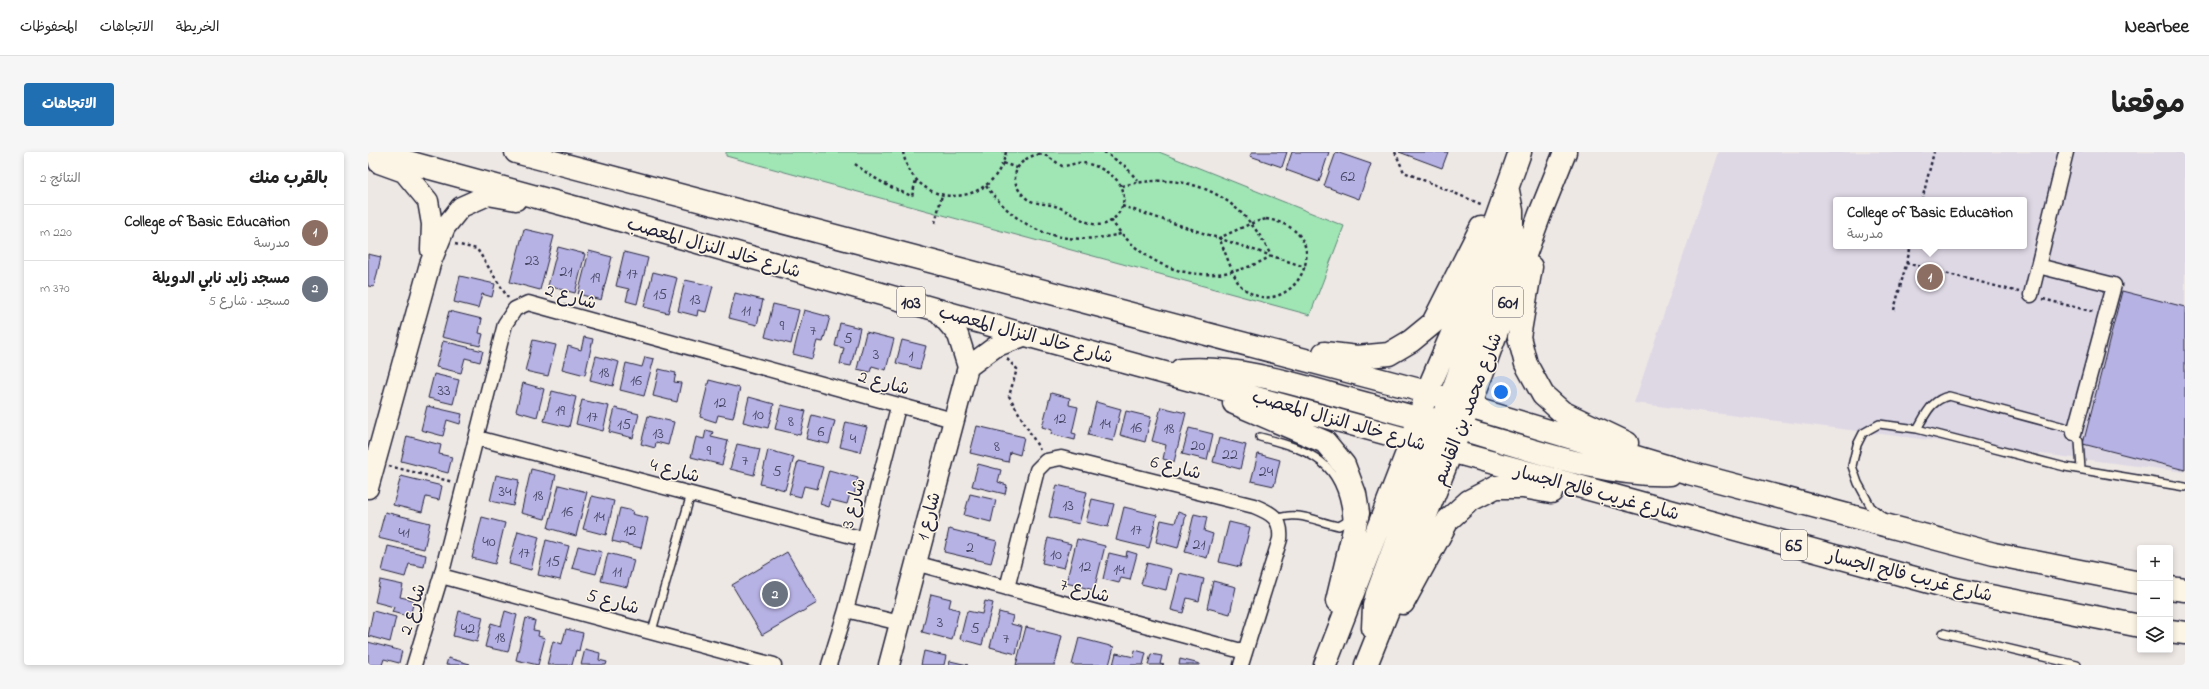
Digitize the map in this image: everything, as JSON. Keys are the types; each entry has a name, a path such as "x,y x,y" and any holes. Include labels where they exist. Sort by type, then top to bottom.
{"main road":[{"name":"شارع خالد النزال المعصب","path":"371,152 588,211 1026,335 1162,371"},
{"name":"103","path":"516,152 1427,392"},
{"path":"1233,341 1357,357 1389,354 1411,341 1433,323 1519,152"},
{"name":"601","path":"1325,665 1434,425 1427,392 1472,287 1519,152"},
{"name":"شارع محمد بن القاسم","path":"1469,407 1540,214 1565,152"},
{"path":"1375,641 1372,618 1377,594 1425,464 1434,425 1512,230 1512,211 1507,188"},
{"path":"1540,214 1519,337 1526,364 1543,395 1562,412 1689,473"},
{"path":"1162,371 1204,368 1252,374 1434,425 1625,473 1645,475 1689,473"},
{"path":"1162,371 1325,442 1344,465 1355,494 1358,513 1322,665"},
{"path":"1434,425 1469,407"},
{"name":"65","path":"1469,407 1689,473 1899,529 1994,554 2137,583"},
{"name":"شارع خالد النزال المعصب","path":"1434,425 1450,452"},
{"name":"شارع محمد بن القاسم","path":"1367,665 1375,641 1450,452"},
{"name":"شارع غريب فالح الجسار","path":"1450,452 1955,589 2137,625"},
{"path":"1367,665 1448,520 1469,501 1496,488 1523,487 1672,512"},
{"path":"2173,588 2185,590"},
{"path":"2173,631 2185,633"}],"street":[{"path":"2031,296 2066,152"},
{"path":"368,158 404,172 428,201 432,224 430,264"},
{"path":"368,488 430,264 445,227 462,207 488,195 588,211"},
{"path":"2038,266 2114,285 2074,433"},
{"name":"شارع 2","path":"414,665 441,576 505,324 515,309 528,303 953,420"},
{"path":"936,309 958,335 968,367 995,347 1026,335"},
{"name":"شارع 1","path":"889,665 968,367"},
{"name":"شارع 3","path":"829,665 846,610 898,406"},
{"name":"شارع 4","path":"477,438 863,539"},
{"name":"شارع 6","path":"1046,461 1061,458 1254,506 1267,511 1276,518"},
{"path":"1006,588 1037,470 1046,461"},
{"path":"1243,659 1280,539 1281,527 1276,518"},
{"name":"شارع 7","path":"915,563 1006,588 1243,659"},
{"name":"شارع 5","path":"441,576 652,631 774,665"},
{"path":"846,610 900,623"}],"lane":[{"path":"1917,429 1934,402 1939,398 1950,396 2068,428 2074,433 2079,441 2081,469"},
{"path":"1899,529 1871,507 1858,483 1852,466 1857,445 1863,433 1879,424 1917,429 2081,469 2185,487"},
{"path":"1260,437 1303,451 1330,470 1342,490 1347,519 1346,522 1339,526 1298,515 1289,514 1276,518"},
{"path":"652,631 691,494"},
{"path":"1943,634 2077,665"}],"path":[{"path":"903,152 909,171 916,180 928,190 942,195 965,195 986,186 996,176 1003,163 1006,152"},
{"path":"1104,152 1125,166 1139,182"},
{"path":"1395,152 1404,172 1491,208"},
{"path":"1923,197 1934,152"},
{"path":"1039,154 1047,156 1062,166 1085,163 1115,176 1122,186 1124,196 1122,206 1112,220 1101,224 1090,225 1058,207 1027,199 1017,188 1015,178 1017,168 1023,161 1031,156 1039,154"},
{"path":"1003,163 1017,168"},
{"path":"855,164 872,178 891,189 912,196 916,180"},
{"path":"1122,186 1139,182 1160,180 1181,182 1201,187 1220,196 1237,208 1252,223 1263,238 1271,256"},
{"path":"986,186 1000,204 1016,218 1035,229 1056,237 1078,240 1121,234"},
{"path":"935,223 942,195"},
{"path":"1122,206 1305,267"},
{"path":"1266,219 1280,222 1292,228 1301,239 1306,252 1305,267 1300,279 1291,289 1278,295 1264,296 1251,293 1239,285 1219,238 1252,223 1266,219"},
{"path":"1112,220 1121,234 1136,248 1153,260 1172,269 1192,274 1213,275 1234,272 1260,263 1271,256"},
{"path":"440,240 477,249 515,309"},
{"path":"1894,310 1910,249"},
{"path":"1906,263 2106,316"},
{"path":"995,347 1017,369 1009,396 1046,461"},
{"path":"375,462 465,485"}],"shaded area":[{"path":"1718,152 2185,152 2185,472 1634,403"}],"green space":[{"path":"726,152 1159,152 1344,226 1310,315 726,156"}],"building":[{"path":"1252,152 1287,152 1282,167 1250,156"},
{"path":"1292,152 1329,152 1319,182 1286,170"},
{"path":"1336,152 1371,164 1359,199 1324,186"},
{"path":"1399,152 1448,152 1442,168"},
{"path":"524,229 554,236 540,290 510,282"},
{"path":"558,247 585,254 575,293 548,286"},
{"path":"589,251 612,257 601,300 578,294"},
{"path":"624,252 648,258 637,304 626,301 629,289 616,286"},
{"path":"368,254 381,257 374,287 368,286"},
{"path":"653,272 677,278 668,313 644,307"},
{"path":"460,276 495,284 492,297 482,294 478,308 454,302"},
{"path":"685,280 713,286 706,312 698,310 697,316 678,311"},
{"path":"2122,291 2185,307 2185,470 2083,444"},
{"path":"735,293 763,300 757,325 729,318"},
{"path":"773,304 799,310 791,344 765,337"},
{"path":"804,310 830,317 823,342 817,341 812,359 793,354"},
{"path":"449,311 482,319 479,333 483,334 480,346 442,337"},
{"path":"840,323 860,328 851,366 840,364 844,348 835,346"},
{"path":"866,332 894,339 886,370 872,366 870,372 857,369"},
{"path":"584,337 593,339 585,375 562,369 568,346 581,350"},
{"path":"533,340 556,345 548,376 525,371"},
{"path":"902,340 926,346 920,369 896,363"},
{"path":"443,341 483,351 480,362 465,358 461,373 436,367"},
{"path":"596,356 619,362 613,386 590,380"},
{"path":"645,357 654,359 644,396 620,390 626,363 642,367"},
{"path":"659,369 676,373 674,382 681,383 677,402 653,396"},
{"path":"434,374 459,380 453,404 428,398"},
{"path":"709,380 740,388 733,418 718,415 716,422 700,417"},
{"path":"523,383 544,389 537,417 516,411"},
{"path":"552,391 576,397 569,427 544,421"},
{"path":"1051,393 1070,398 1069,405 1078,407 1072,433 1076,434 1075,440 1051,434 1052,430 1042,427"},
{"path":"749,397 774,404 768,428 743,422"},
{"path":"582,400 609,406 603,431 576,424"},
{"path":"1096,402 1121,409 1113,441 1088,435"},
{"path":"781,405 806,411 800,435 775,429"},
{"path":"427,406 462,414 460,424 447,420 443,436 421,430"},
{"path":"1161,407 1186,413 1174,462 1163,459 1166,445 1152,441"},
{"path":"615,408 639,414 633,438 609,432"},
{"path":"1126,411 1151,417 1145,442 1120,435"},
{"path":"812,415 835,421 829,444 806,439"},
{"path":"648,416 674,422 668,445 656,442 655,448 641,444"},
{"path":"846,422 867,427 860,452 840,447"},
{"path":"977,426 1024,437 1020,455 1010,452 1008,462 970,453"},
{"path":"1189,428 1213,434 1207,460 1182,454"},
{"path":"706,430 713,432 711,437 728,441 722,465 691,457 696,437 704,439"},
{"path":"407,436 441,445 439,454 452,457 448,473 401,461"},
{"path":"1219,438 1246,445 1240,469 1213,462"},
{"path":"737,444 760,449 754,475 730,469"},
{"path":"768,450 794,457 785,490 760,484"},
{"path":"1258,454 1280,460 1274,486 1251,481"},
{"path":"798,461 823,467 817,489 804,486 801,497 789,494"},
{"path":"978,464 1001,470 998,482 1007,485 1005,494 972,486"},
{"path":"531,469 556,475 545,519 521,513"},
{"path":"829,470 858,478 854,495 850,494 847,504 831,500 829,507 820,504"},
{"path":"496,475 519,480 513,506 490,501"},
{"path":"401,476 442,486 439,500 426,497 422,512 393,505"},
{"path":"559,485 587,492 576,536 548,528"},
{"path":"1057,485 1087,492 1079,524 1049,517"},
{"path":"970,494 996,500 991,522 964,515"},
{"path":"592,496 614,501 606,535 583,529"},
{"path":"1092,499 1114,504 1108,527 1086,522"},
{"path":"1124,507 1157,515 1149,548 1116,540"},
{"path":"620,508 633,511 632,514 648,518 641,548 612,541"},
{"path":"385,512 430,523 424,549 378,538"},
{"path":"1178,512 1186,515 1178,548 1156,542 1161,520 1175,523"},
{"path":"1194,514 1207,517 1204,531 1213,534 1207,558 1185,552"},
{"path":"482,517 505,523 495,564 472,558"},
{"path":"1229,522 1250,527 1240,567 1219,562"},
{"path":"949,529 997,541 991,563 944,552"},
{"path":"518,531 539,537 531,570 509,564"},
{"path":"1048,538 1071,544 1064,568 1042,563"},
{"path":"1077,539 1105,546 1094,590 1066,583"},
{"path":"546,540 569,546 560,580 538,575"},
{"path":"388,546 426,555 424,567 409,564 405,577 382,571"},
{"path":"578,546 602,552 596,574 572,568"},
{"path":"1127,551 1137,554 1130,580 1121,578 1119,583 1103,579 1109,553 1126,557"},
{"path":"787,552 817,603 762,635 732,585"},
{"path":"608,553 634,560 627,587 601,581"},
{"path":"1147,563 1171,569 1166,590 1141,584"},
{"path":"1180,573 1204,579 1199,601 1187,598 1183,613 1171,610"},
{"path":"380,580 403,585 400,597 414,600 410,617 392,612 394,607 375,602"},
{"path":"1213,581 1236,587 1230,614 1207,608"},
{"path":"931,594 951,599 949,607 959,610 952,640 922,632"},
{"path":"985,601 993,603 982,645 960,639 967,611 982,614"},
{"path":"373,611 396,617 390,642 368,636"},
{"path":"459,611 483,617 477,642 453,636"},
{"path":"505,611 517,615 508,652 485,647 491,623 501,626"},
{"path":"999,612 1013,616 1011,624 1022,627 1016,654 990,647"},
{"path":"526,618 535,621 533,630 539,631 538,636 545,638 538,665 516,660"},
{"path":"1026,627 1062,636 1055,665 1016,665"},
{"path":"566,629 583,633 579,651 576,650 572,665 547,665 553,641 562,644"},
{"path":"1079,638 1114,647 1109,665 1072,665"},
{"path":"368,642 402,651 399,663 384,659 382,665 368,665"},
{"path":"585,649 600,653 599,660 607,662 606,665 581,665"},
{"path":"1135,650 1146,653 1143,665 1113,665 1116,653 1134,657"},
{"path":"924,651 946,656 944,665 921,665"},
{"path":"1151,654 1162,656 1160,664 1164,665 1148,665"},
{"path":"448,658 470,664 446,665"},
{"path":"1180,659 1200,664 1200,665 1179,665"},
{"path":"950,661 968,665 949,665"}],"place":[{"name":"College of Basic Education","path":"1930,277"},
{"name":"مسجد زايد نابي الدويلة","path":"775,594"}]}
